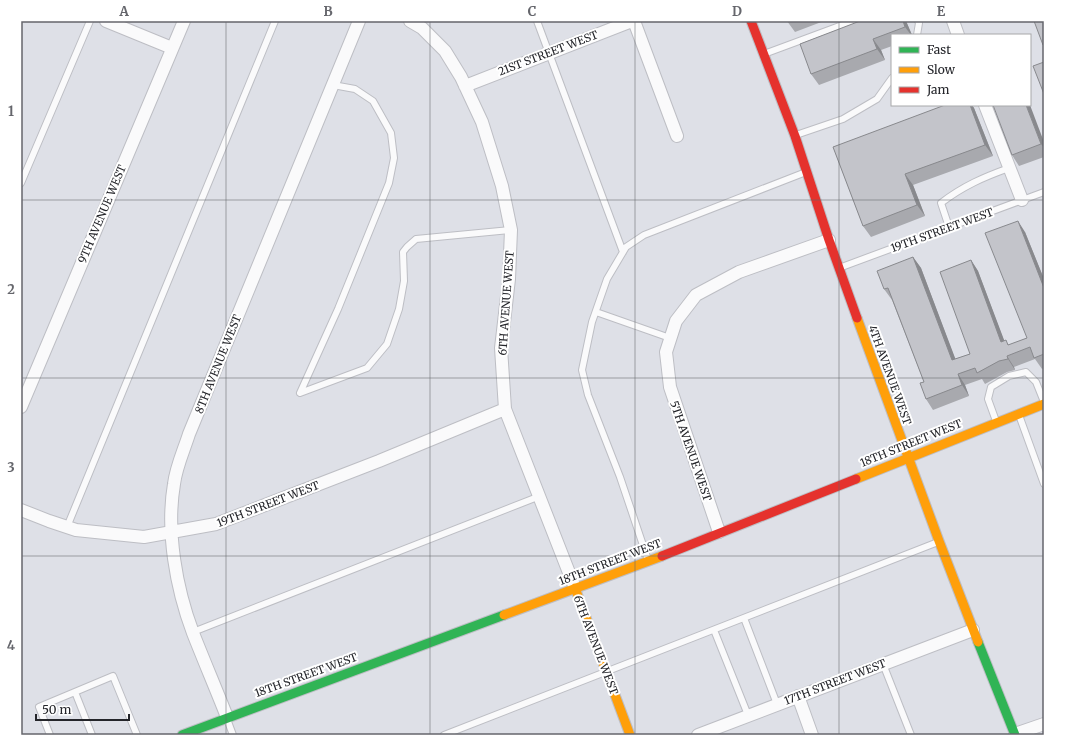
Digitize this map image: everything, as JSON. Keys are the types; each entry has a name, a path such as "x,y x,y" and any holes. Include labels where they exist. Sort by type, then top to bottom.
{"street":[{"path":"106,21 172,48"},
{"name":"9TH AVENUE WEST","path":"21,407 184,21"},
{"name":"8TH AVENUE WEST","path":"227,717 193,632 177,578 171,519 174,483 189,434 360,21"},
{"name":"6TH AVENUE WEST","path":"410,21 422,28 445,51 465,86 482,122 502,186 511,230 509,279 501,348 505,409 540,496 630,735"},
{"path":"633,21 677,136"},
{"name":"21ST STREET WEST","path":"465,86 633,21"},
{"name":"4TH AVENUE WEST","path":"751,21 808,172 829,240 878,378 939,541 1015,734"},
{"path":"952,21 958,34"},
{"path":"985,106 1022,200"},
{"path":"670,338 676,320 696,295 739,272 829,240"},
{"name":"5TH AVENUE WEST","path":"670,338 666,352 670,387 719,532"},
{"name":"18TH STREET WEST","path":"182,735 648,561 1044,403"},
{"name":"19TH STREET WEST","path":"21,510 76,530 144,537 216,524 379,461 505,409"},
{"name":"17TH STREET WEST","path":"698,735 974,630"},
{"path":"798,696 812,735"},
{"path":"1015,734 1044,724"}],"lane":[{"path":"21,183 90,21"},
{"path":"67,527 275,21"},
{"path":"537,21 624,252"},
{"path":"764,54 853,21"},
{"path":"917,34 918,21"},
{"path":"795,136 843,119 877,99 891,79"},
{"path":"333,85 355,90 373,101 391,133 394,158 389,183 338,309 300,393 367,368 387,344 399,309 404,281 403,252 416,239 511,230"},
{"path":"949,227 942,203 956,192 980,179 1009,168"},
{"path":"648,561 620,477 588,395 582,370 592,322 607,280 626,247 644,235 808,172"},
{"name":"19TH STREET WEST","path":"840,268 1044,192"},
{"path":"596,312 670,338"},
{"path":"996,422 988,399 990,387 1009,376 1026,372 1036,382 1044,403"},
{"path":"1019,414 1044,484"},
{"path":"193,632 540,496"},
{"path":"444,735 939,541"},
{"path":"744,618 777,704"},
{"path":"714,630 748,716"},
{"path":"883,664 911,735"},
{"path":"50,735 38,707 113,676 137,735"},
{"path":"75,692 92,735"},
{"path":"227,717 233,735"}],"building":[{"path":"860,21 903,21 905,27 873,39 877,49 811,74 800,44"},
{"path":"1034,21 1044,21 1043,45"},
{"path":"1044,62 1044,94 1033,66"},
{"path":"942,106 970,106 985,145 905,174 917,205 863,226 833,147"},
{"path":"993,106 1026,106 1041,144 1012,155"},
{"path":"1018,221 1044,288 1044,354 1034,358 1030,347 1007,356 1008,359 999,361 977,373 975,368 958,374 962,385 926,399 920,383 924,382 888,288 884,289 877,271 913,257 952,360 970,354 940,272 971,260 1001,342 1006,340 1008,345 1027,338 985,233"}],"traffic: fast":[{"path":"182,735 504,615"},
{"path":"978,642 1015,735"}],"traffic: slow":[{"path":"857,318 978,642"},
{"path":"856,479 1044,404"},
{"path":"504,615 662,556"},
{"path":"575,588 630,735"}],"traffic: jam":[{"path":"751,21 795,136 829,240 857,318"},
{"path":"662,556 856,479"}]}
